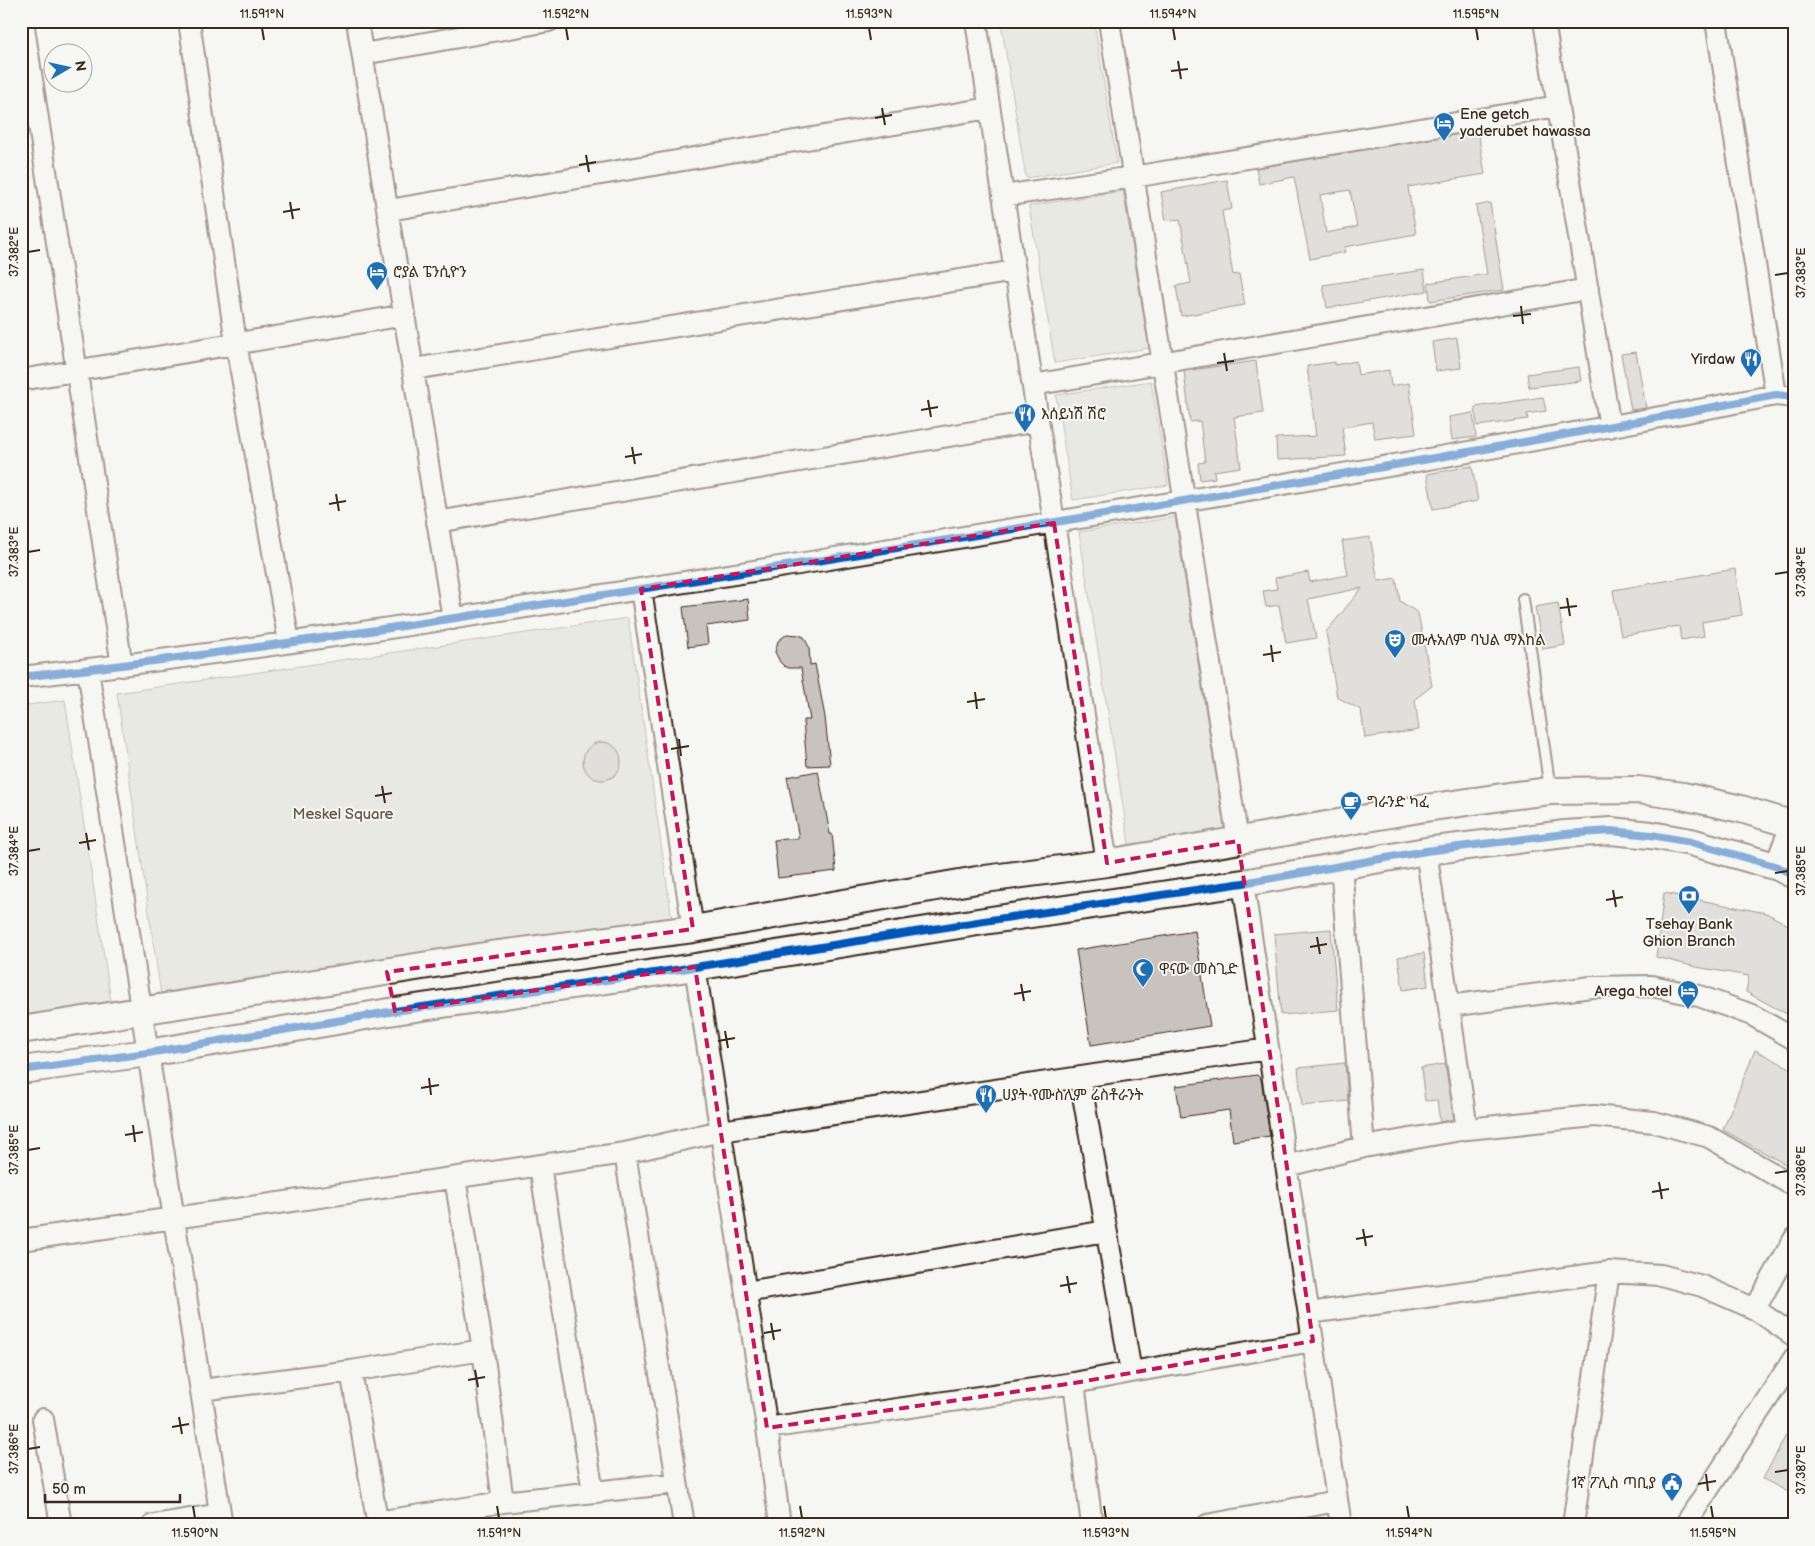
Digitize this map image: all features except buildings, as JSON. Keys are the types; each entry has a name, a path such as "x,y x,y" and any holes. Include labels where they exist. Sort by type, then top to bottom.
{"street":[{"path":"23,21 122,666"},
{"path":"189,21 236,343 289,642"},
{"path":"357,21 389,210 453,619"},
{"path":"363,54 548,21"},
{"path":"976,21 1113,901"},
{"path":"1109,21 1238,841 1242,883 1341,1525"},
{"path":"1544,21 1610,427"},
{"path":"21,677 122,666 453,619 1184,501 1785,396 1716,21"},
{"path":"1003,196 1133,177 1558,106"},
{"path":"389,210 989,108"},
{"path":"414,369 1015,271"},
{"path":"1033,385 1588,289"},
{"path":"21,380 405,315"},
{"path":"437,522 1038,421"},
{"path":"641,589 693,929 695,968 767,1428 780,1525"},
{"path":"88,670 221,1519 153,1525"},
{"path":"21,1030 491,955 693,929 978,880 1107,863 1419,809 1550,791 1638,790 1683,796 1741,808 1794,825 1786,871 1691,842 1651,835 1611,830 1565,834 1426,851 1242,883 984,921 695,968 395,1011 148,1053 21,1070"},
{"path":"1419,809 1468,1129"},
{"path":"1341,865 1364,1147"},
{"path":"978,880 984,921"},
{"path":"387,972 395,1011"},
{"path":"1449,1006 1591,987 1652,986 1699,996 1752,1015 1794,1039"},
{"path":"21,1240 625,1153 721,1131 1268,1049"},
{"path":"1080,1078 1130,1372"},
{"path":"1286,1166 1364,1147 1468,1129 1594,1116 1654,1122 1710,1137 1794,1186"},
{"path":"625,1153 684,1525"},
{"path":"540,1166 593,1492"},
{"path":"455,1178 483,1350 502,1502"},
{"path":"746,1292 1106,1231"},
{"path":"1755,1309 1794,1239"},
{"path":"1308,1313 1609,1272 1661,1274 1702,1286 1755,1309 1794,1336"},
{"path":"1573,1525 1609,1272"},
{"path":"767,1428 1074,1383 1313,1341"},
{"path":"201,1390 351,1371 483,1350"},
{"path":"1685,1525 1794,1358"},
{"path":"351,1371 378,1524 502,1502 677,1483"},
{"path":"1074,1383 1092,1525"},
{"path":"43,1419 61,1525"},
{"path":"1207,1525 1262,1520 1337,1501"}],"lane":[{"path":"1523,600 1550,791"}],"highlighted area":[{"path":"1054,523 1107,863 1238,841 1313,1341 1074,1383 767,1428 695,967 395,1011 387,972 693,929 641,589"}],"green space":[{"path":"1094,21 1117,163 1026,178 1001,22"},
{"path":"1123,191 1149,348 1055,363 1029,206"},
{"path":"1151,381 1168,485 1073,500 1056,395"},
{"path":"1175,517 1226,840 1131,856 1079,532"},
{"name":"Meskel Square","path":"628,618 672,919 161,995 117,693"},
{"path":"65,700 113,1015 21,1029 21,706"}],"cycle path":[{"path":"21,677 221,652 420,624 618,593 1297,482 1537,440 1776,395 1794,397"},
{"path":"21,1070 148,1053 395,1011 1243,883 1426,851 1565,834 1611,831 1691,842 1778,867 1794,875"}],"place":[{"name":"Ene getch yaderubet hawassa","path":"1444,142"},
{"name":"ሮያል ፔንሲዮን","path":"377,291"},
{"name":"Yirdaw","path":"1751,378"},
{"name":"እሰይነሽ ሽሮ","path":"1025,433"},
{"name":"ሙሉአለም ባህል ማእከል","path":"1395,659"},
{"name":"ግራንድ ካፈ","path":"1351,821"},
{"name":"Tsehay Bank Ghion Branch","path":"1689,915"},
{"name":"ዋናው መስጊድ","path":"1143,988"},
{"name":"Arega hotel","path":"1688,1010"},
{"name":"ሀያት የሙስሊም ሬስቶራንት","path":"986,1114"},
{"name":"1ኛ ፖሊስ ጣቢያ","path":"1672,1502"}]}
